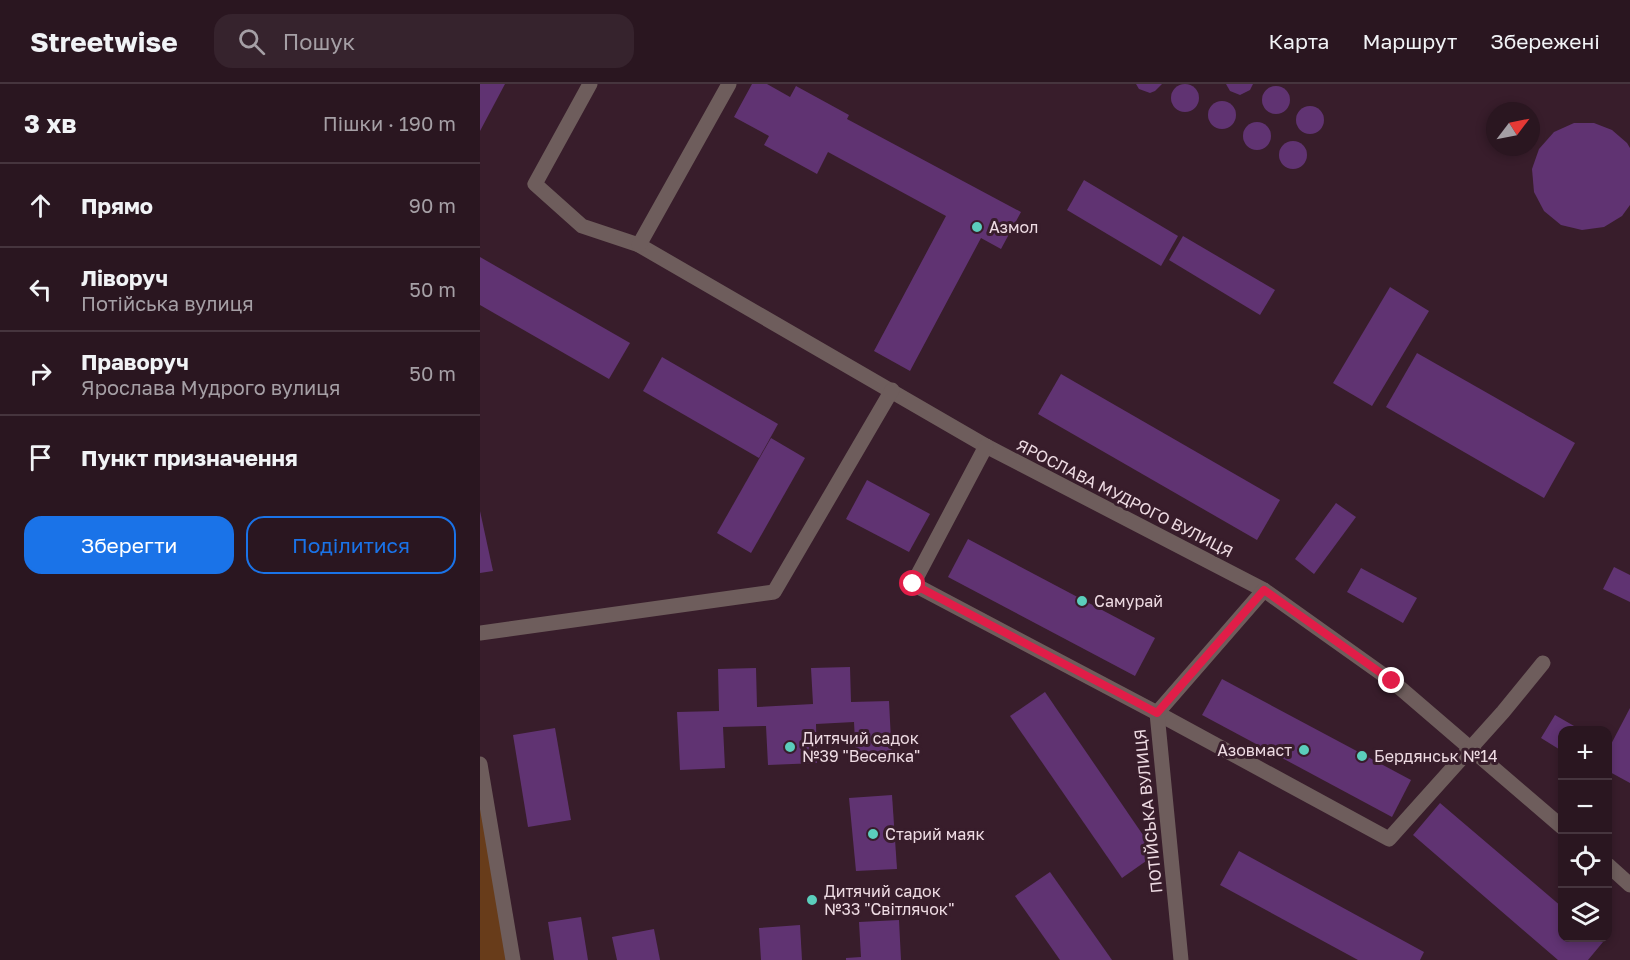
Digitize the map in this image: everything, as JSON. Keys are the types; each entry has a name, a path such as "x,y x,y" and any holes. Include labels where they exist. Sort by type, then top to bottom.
{"street":[{"name":"ЯРОСЛАВА МУДРОГО ВУЛИЦЯ","path":"590,84 535,184 582,226 639,245 986,446 1264,590 1392,681 1558,823"},
{"path":"639,245 729,84"},
{"path":"480,633 774,592 891,390"},
{"path":"986,446 913,584 1389,839 1503,712 1543,663"},
{"name":"ПОТІЙСЬКА ВУЛИЦЯ","path":"1181,960 1157,713 1264,590"},
{"path":"480,764 513,960"},
{"path":"1612,869 1630,885"}],"shaded area":[{"path":"480,803 507,960 480,960"}],"building":[{"path":"480,84 505,84 480,131"},
{"name":"Азмол","path":"752,84 767,84 790,97 796,86 849,115 847,119 1021,212 1001,249 981,238 910,371 874,351 946,216 828,152 817,174 764,145 769,136 734,117"},
{"path":"1136,84 1162,84 1150,93 1139,89"},
{"path":"1185,84 1195,88 1199,98 1195,108 1185,112 1175,108 1171,98 1175,88"},
{"path":"1226,84 1253,84 1250,90 1240,95 1230,91"},
{"path":"1276,86 1286,90 1290,100 1286,110 1276,114 1266,110 1262,100 1266,90"},
{"path":"1222,101 1232,105 1236,115 1232,125 1222,129 1212,125 1208,115 1212,105"},
{"path":"1310,106 1320,110 1324,120 1320,130 1310,134 1300,130 1296,120 1300,110"},
{"path":"1257,122 1267,126 1271,136 1267,146 1257,150 1247,146 1243,136 1247,126"},
{"path":"1574,123 1594,123 1612,130 1627,143 1630,148 1630,205 1622,216 1604,227 1582,230 1561,225 1544,211 1534,192 1532,169 1537,156 1540,156 1540,148 1554,132"},
{"path":"1293,141 1303,145 1307,155 1303,165 1293,169 1283,165 1279,155 1283,145"},
{"path":"1084,180 1178,236 1161,266 1067,210"},
{"path":"1183,236 1275,290 1260,315 1169,260"},
{"path":"480,257 630,343 609,379 480,305"},
{"path":"1390,287 1429,311 1372,406 1333,383"},
{"path":"1417,353 1575,443 1544,498 1386,407"},
{"path":"662,357 778,424 759,458 643,391"},
{"path":"1061,374 1280,500 1257,540 1038,414"},
{"path":"771,438 805,458 751,553 717,533"},
{"path":"867,480 930,514 909,552 846,519"},
{"path":"1336,503 1356,517 1314,574 1295,559"},
{"path":"480,511 493,571 480,573"},
{"path":"968,539 1155,638 1135,676 948,577"},
{"path":"1614,567 1630,575 1630,602 1603,589"},
{"path":"1361,568 1417,598 1403,623 1347,592"},
{"path":"850,667 851,702 889,701 892,760 856,761 854,722 816,724 817,763 768,765 766,726 723,727 725,768 680,770 677,712 719,711 718,669 756,668 757,707 813,704 811,668"},
{"path":"1222,679 1411,780 1392,817 1202,715"},
{"path":"1045,692 1156,854 1122,878 1010,716"},
{"path":"1630,708 1630,783 1612,773 1612,742"},
{"path":"1555,715 1574,726 1558,726 1558,749 1541,738"},
{"path":"555,728 571,820 528,827 513,735"},
{"name":"Старий маяк","path":"892,795 897,869 856,871 849,798"},
{"path":"1440,803 1558,904 1558,942 1603,942 1588,960 1558,960 1413,835"},
{"path":"1239,851 1424,952 1420,960 1358,960 1220,885"},
{"path":"1050,872 1112,960 1060,960 1015,896"},
{"path":"581,917 588,960 554,960 548,922"},
{"path":"899,920 901,960 846,960 846,958 861,957 859,922"},
{"path":"800,925 802,960 761,960 759,928"},
{"path":"654,929 660,960 617,960 612,937"}],"place":[{"name":"Азмол","path":"977,227"},
{"name":"Самурай","path":"1082,601"},
{"name":"Дитячий садок №39 \"Веселка\"","path":"790,747"},
{"name":"Азовмаст","path":"1304,750"},
{"name":"Бердянськ №14","path":"1362,756"},
{"name":"Старий маяк","path":"873,834"},
{"name":"Дитячий садок №33 \"Світлячок\"","path":"812,900"}],"route":[{"path":"913,584 1157,713 1264,590 1392,681"}]}
